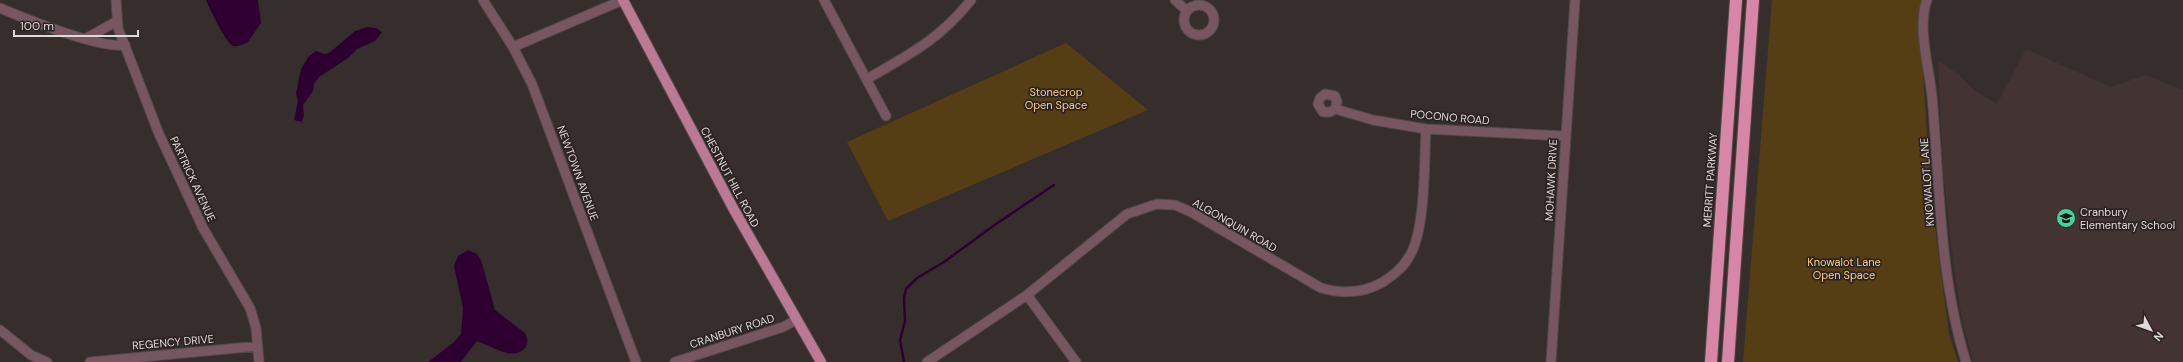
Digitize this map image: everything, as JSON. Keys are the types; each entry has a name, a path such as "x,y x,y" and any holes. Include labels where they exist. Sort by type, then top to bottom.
{"highway":[{"name":"MERRITT PARKWAY","path":"1711,362 1736,0"},
{"path":"1728,362 1753,0"}],"main road":[{"name":"CHESTNUT HILL ROAD","path":"623,0 733,208 821,362"}],"street":[{"name":"PARTRICK AVENUE","path":"116,0 117,21 159,134 194,210 250,308 256,328 260,362"},
{"name":"NEWTOWN AVENUE","path":"483,0 513,47 537,96 636,362"},
{"path":"513,47 623,0"},
{"path":"824,0 886,116"},
{"path":"867,79 925,45 945,28 970,0"},
{"path":"1175,0 1187,11"},
{"name":"MOHAWK DRIVE","path":"1551,362 1575,0"},
{"name":"KNOWALOT LANE","path":"1927,0 1923,23 1930,70 1946,273 1952,309 1966,362"},
{"path":"0,8 49,27 114,46 125,45"},
{"path":"87,38 117,21"},
{"name":"POCONO ROAD","path":"1335,109 1373,120 1426,128 1565,136"},
{"name":"ALGONQUIN ROAD","path":"927,362 1027,295 1117,221 1136,210 1157,204 1175,205 1191,212 1321,288 1341,292 1354,292 1374,287 1392,276 1402,267 1416,244 1419,224 1426,128"},
{"path":"1027,295 1076,362"},
{"name":"CRANBURY ROAD","path":"675,362 784,327 796,320"},
{"path":"0,330 30,355 47,362"},
{"name":"REGENCY DRIVE","path":"90,362 258,346"}],"shaded area":[{"path":"206,0 258,0 261,23 248,42 239,46 233,46 226,39"},
{"path":"367,27 376,28 382,32 375,41 357,49 348,58 319,77 314,84 313,91 303,105 304,115 302,122 294,120 298,101 296,93 301,69 309,56 316,51 324,54 329,53 355,31"},
{"name":"Cranbury Elementary School","path":"2026,49 2111,87 2145,75 2183,90 2183,362 1973,362 1962,320 1954,266 1943,171 1938,60 1959,75 1974,90 1997,104"},
{"path":"468,250 477,254 481,260 495,310 525,333 527,344 525,348 515,354 502,352 477,341 461,362 428,362 453,343 461,334 463,308 454,266 458,256"}],"green space":[{"name":"Knowalot Lane Open Space","path":"1772,0 1922,0 1920,27 1931,197 1949,334 1958,362 1743,362"},
{"name":"Stonecrop Open Space","path":"1066,43 1148,110 888,221 847,142"}],"waterway":[{"path":"904,362 900,340 905,321 904,298 906,289 917,278 944,262 993,226 1054,185"}],"place":[{"name":"Cranbury Elementary School","path":"2066,218"}]}
